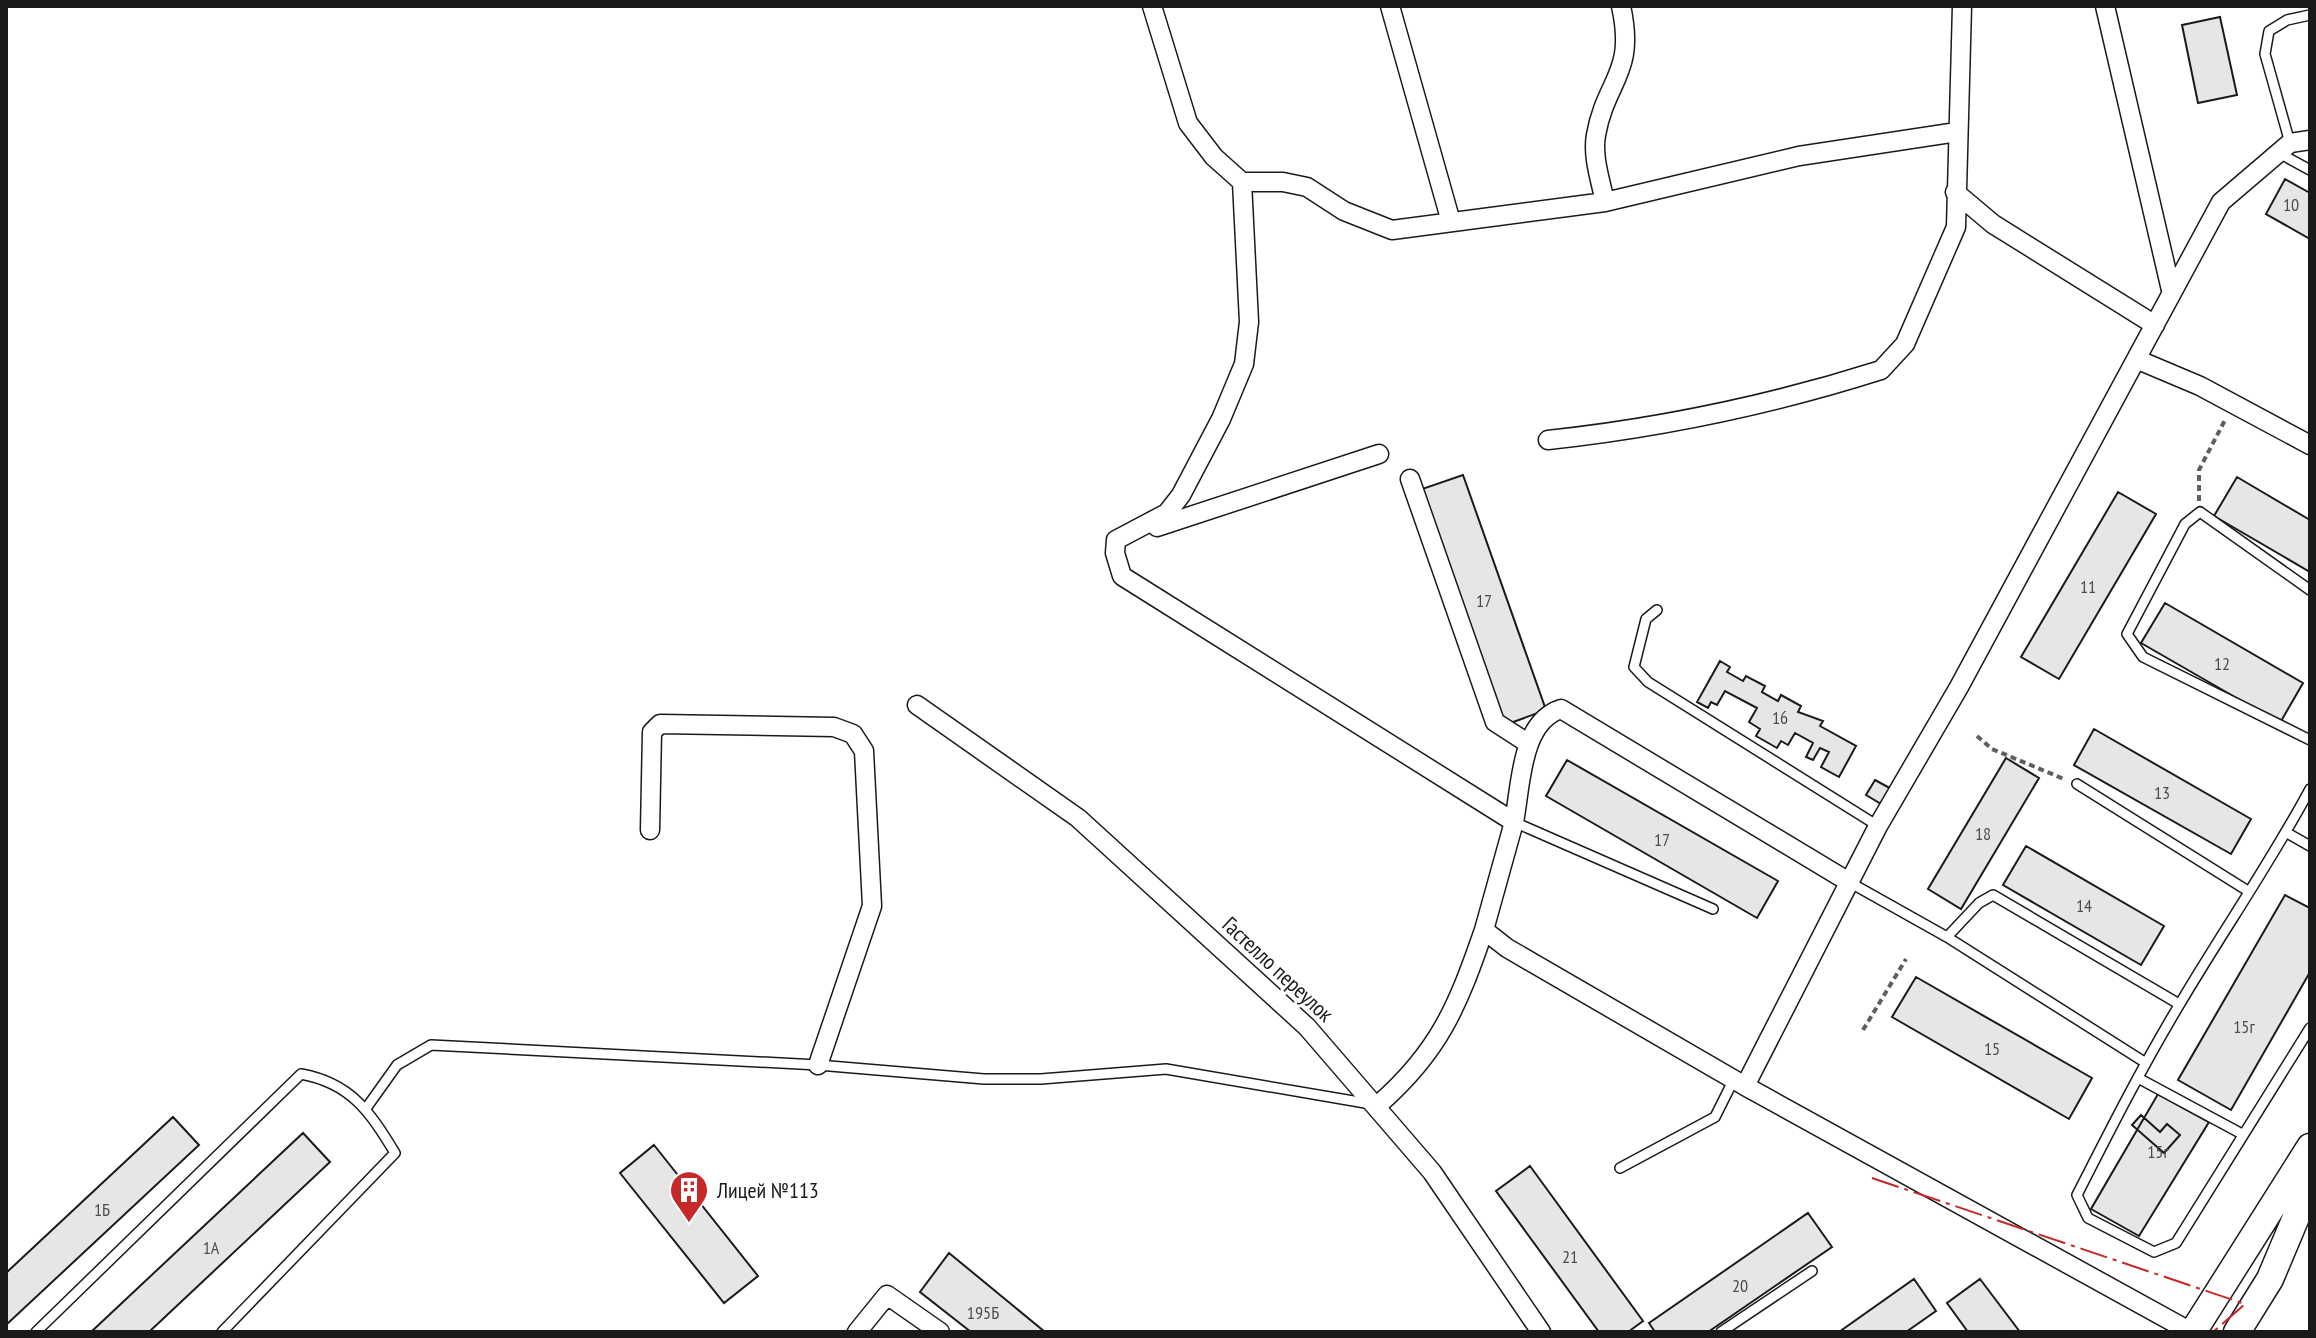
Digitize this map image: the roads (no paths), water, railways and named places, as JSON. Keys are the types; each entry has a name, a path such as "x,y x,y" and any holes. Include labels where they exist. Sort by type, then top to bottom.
{"main road":[{"path":"2192,1332 2310,1147"},
{"path":"2237,1332 2270,1279 2310,1184"}],"street":[{"path":"1152,6 1188,123 1214,157 1242,182 1283,182 1307,187 1358,217 1392,230 1605,202 1799,156 1957,132"},
{"path":"1390,6 1451,222"},
{"path":"1605,202 1595,138 1626,56 1627,34 1621,6"},
{"path":"1548,440 1595,435 1756,403 1881,370 1905,344 1956,227 1962,6"},
{"path":"2105,6 2171,290"},
{"path":"1739,1084 1878,826 1959,687 2221,202 2284,148 2310,140"},
{"path":"1116,540 1167,513 1181,495 1221,419 1244,364 1249,322 1242,182"},
{"path":"1955,192 1993,224 2155,325"},
{"path":"2136,359 2235,405 2310,445"},
{"path":"1116,540 1379,454"},
{"path":"1410,479 1495,722 1529,744"},
{"path":"1116,540 1115,553 1122,576 1514,822"},
{"name":"Гастелло переулок","path":"917,705 1078,818 1297,1018 1378,1105 1432,1172 1541,1332"},
{"path":"1378,1105 1405,1082 1444,1031 1459,1001 1484,930 1514,822 1529,744 1544,718 1561,709 1849,882"},
{"path":"650,830 652,732 660,724 834,727 853,734 864,751 872,906 818,1065"},
{"path":"1484,930 1507,948 1739,1084 2192,1332"},
{"path":"857,1332 887,1295 940,1332"}],"lane":[{"path":"2310,15 2287,20 2269,31 2265,54 2284,148 2310,170"},
{"path":"2310,590 2200,512 2185,524 2127,634 2143,657 2310,740"},
{"path":"1657,610 1646,619 1634,667 1648,682 1878,826"},
{"path":"2077,784 2248,891"},
{"path":"2310,789 2287,833 2179,1004 2077,1195 2088,1218 2154,1252 2176,1243 2310,1028"},
{"path":"1514,822 1713,909"},
{"path":"2287,833 2310,846"},
{"path":"1849,882 1947,937 2146,1063"},
{"path":"1947,937 1979,903 1993,895 2179,1004"},
{"path":"367,1107 397,1065 431,1045 818,1065 984,1079 1041,1079 1166,1069 1378,1105"},
{"path":"36,1332 301,1074 325,1078 367,1107 395,1153 222,1332"},
{"path":"2138,1078 2242,1134"},
{"path":"1620,1168 1715,1117 1739,1084"},
{"path":"1721,1332 1812,1271"}],"place":[{"name":"Лицей №113","path":"689,1224"}]}
